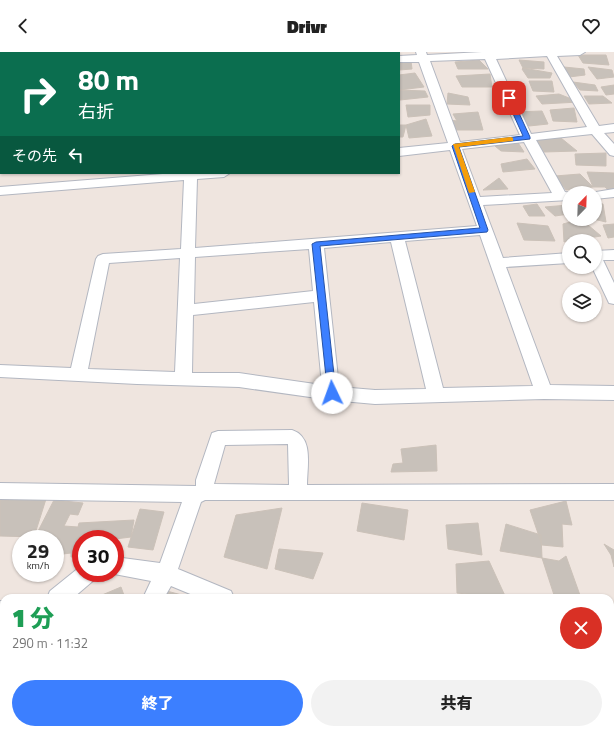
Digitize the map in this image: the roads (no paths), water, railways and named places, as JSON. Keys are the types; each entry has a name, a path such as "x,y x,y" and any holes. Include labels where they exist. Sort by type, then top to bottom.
{"street":[{"path":"400,59 422,55 580,52"},
{"path":"549,53 595,130 614,152"},
{"path":"488,54 527,137 536,148 562,192"},
{"path":"422,55 475,201 484,230 544,392"},
{"path":"400,152 614,128"},
{"path":"33,188 37,174"},
{"path":"0,191 208,174"},
{"path":"184,379 191,175"},
{"path":"602,194 614,193"},
{"path":"475,201 562,197"},
{"path":"78,375 103,259 316,244 484,230"},
{"path":"397,237 436,395"},
{"path":"316,244 332,393"},
{"path":"602,256 614,255"},
{"path":"497,263 562,258"},
{"path":"602,272 614,299"},
{"path":"186,310 321,296"},
{"path":"0,372 239,380 332,393 375,396 544,392 614,393"},
{"path":"155,594 166,574 200,493 218,438 292,437 298,443 298,493"},
{"path":"0,491 200,493 614,492"},
{"path":"124,567 166,574 214,594"},
{"path":"62,594 76,582"}]}
